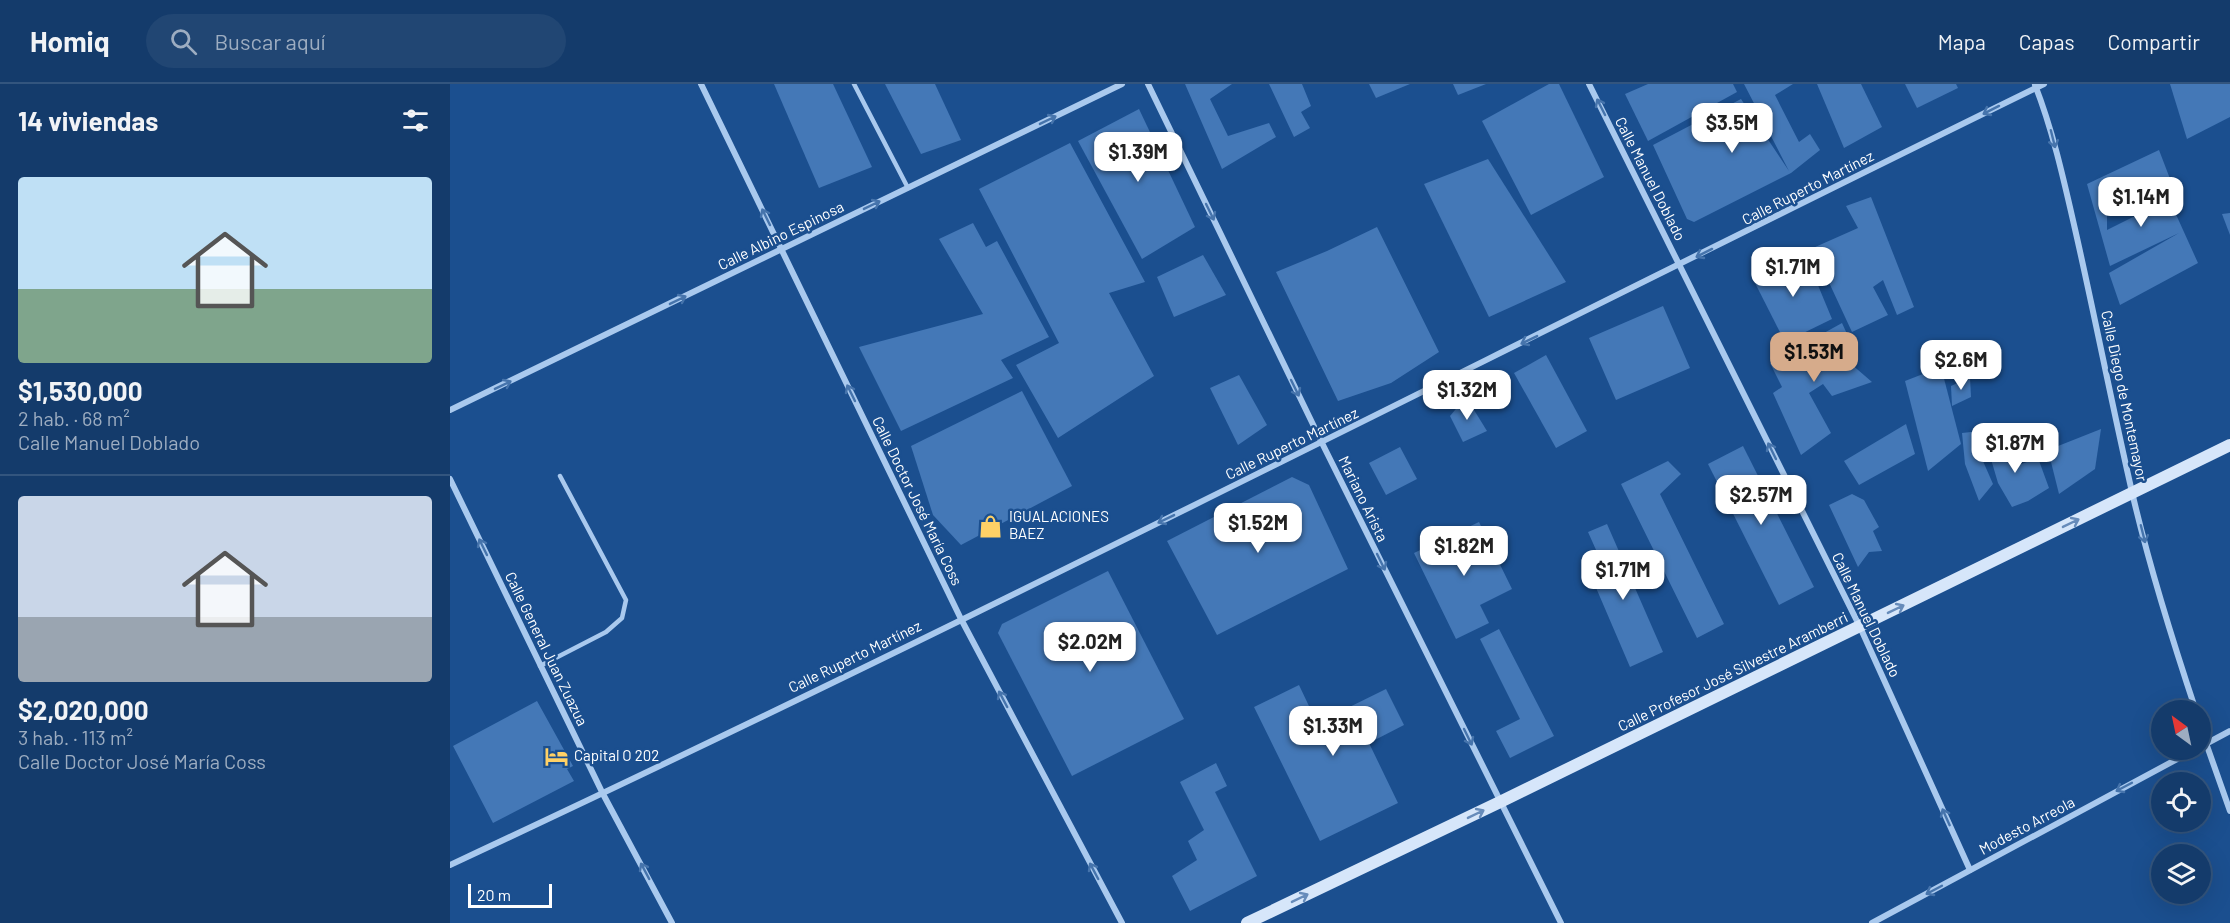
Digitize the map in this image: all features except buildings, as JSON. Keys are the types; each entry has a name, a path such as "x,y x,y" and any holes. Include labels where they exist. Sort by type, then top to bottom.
{"main road":[{"name":"Calle Profesor José Silvestre Aramberri","path":"1247,923 1264,919 2230,445"}],"street":[{"name":"Calle Doctor José María Coss","path":"701,84 961,619 1122,923"},
{"name":"Calle Albino Espinosa","path":"450,410 1122,84"},
{"name":"Mariano Arista","path":"1148,84 1322,443 1561,923"},
{"name":"Calle Manuel Doblado","path":"1589,84 1860,627 1970,870"},
{"name":"Calle Ruperto Martínez","path":"450,865 603,794 1322,443 2043,84"},
{"name":"Calle Diego de Montemayor","path":"2036,86 2051,128 2067,194 2132,492 2157,592 2192,700"},
{"name":"Calle General Juan Zuazua","path":"450,479 603,794 672,923"},
{"path":"2211,741 2230,731"},
{"name":"Modesto Arreola","path":"1872,923 2175,760"},
{"path":"2209,760 2230,811"}],"lane":[{"path":"854,84 908,188"},
{"path":"540,666 606,632 622,618 626,600 560,476"}],"place":[{"name":"IGUALACIONES BAEZ","path":"991,526"},
{"name":"Capital O 202","path":"556,756"}]}
